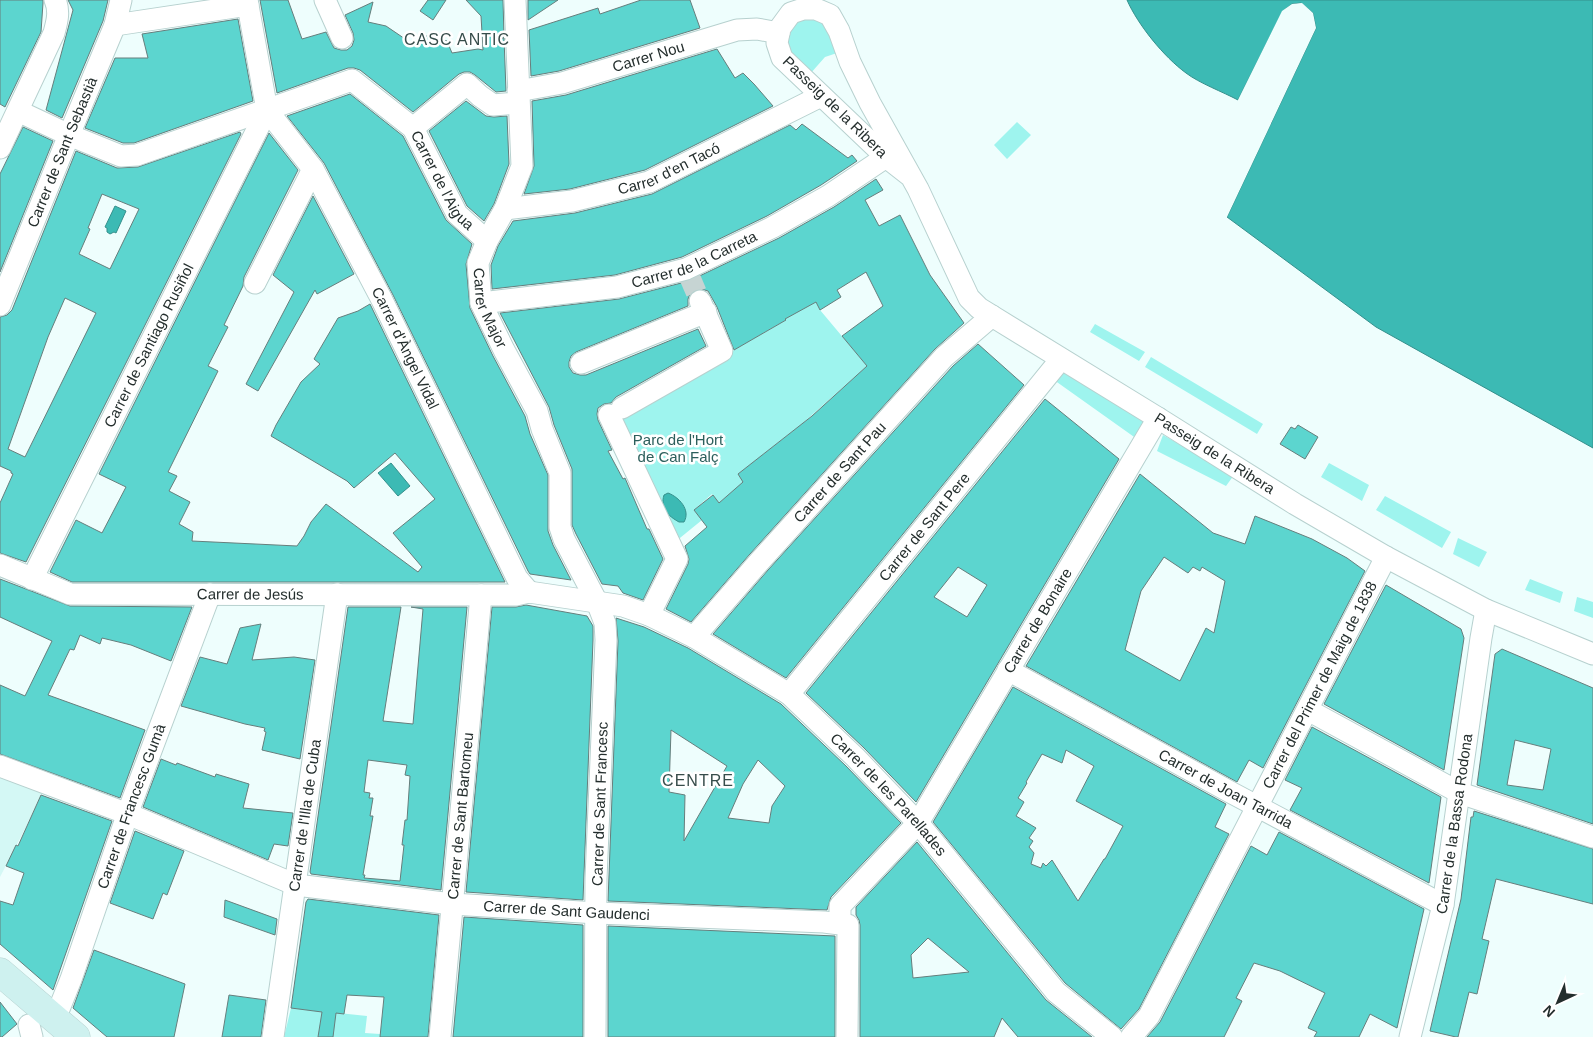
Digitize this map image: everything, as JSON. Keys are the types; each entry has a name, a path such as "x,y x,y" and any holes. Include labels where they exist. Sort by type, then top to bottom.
{"street":[{"path":"0,148 54,33 58,13 58,5 55,0"},
{"name":"Carrer de Sant Sebastià","path":"0,305 115,25 121,0"},
{"path":"325,0 342,38"},
{"name":"Carrer Major","path":"515,0 522,166 505,209 487,241 478,263 481,302 537,411 542,429 560,473 560,527 564,539 597,602"},
{"path":"18,110 69,135 121,156 137,155 266,110 248,3 115,25"},
{"name":"Passeig de la Ribera","path":"909,174 886,157 782,58 777,43 780,28 791,14 803,9 816,9 830,15 839,31 850,62 865,94 918,189 969,298 979,308 1295,504 1386,557 1486,610 1593,654"},
{"name":"Carrer Nou","path":"413,128 467,84 493,105 737,30 757,29 779,33"},
{"name":"Carrer de l'Aigua","path":"266,110 352,80 413,128 457,214 487,241"},
{"name":"Carrer d'en Tacó","path":"505,209 572,200 649,182 822,96"},
{"name":"Carrer d'Àngel Vidal","path":"266,110 313,169 382,300 517,578 529,592"},
{"name":"Carrer de Santiago Rusiñol","path":"32,580 266,110"},
{"name":"Carrer de la Carreta","path":"481,302 617,288 687,271 828,196 886,157"},
{"path":"255,283 313,169"},
{"path":"581,363 703,306 722,351 616,412 677,559 649,614"},
{"name":"Carrer de Sant Pau","path":"694,637 944,357 992,316"},
{"name":"Carrer de Sant Pere","path":"789,694 1061,360"},
{"name":"Carrer de Bonaire","path":"840,923 840,906 918,823 1158,418"},
{"name":"Carrer del Primer de Maig de 1838","path":"1131,1037 1149,1016 1386,557"},
{"name":"Carrer de Jesús","path":"0,565 32,580 70,594 516,595 529,592 597,602"},
{"name":"Carrer de Francesc Gumà","path":"39,1027 71,980 128,814 210,594"},
{"name":"Carrer de l'Illa de Cuba","path":"273,1037 338,594"},
{"name":"Carrer de Sant Bartomeu","path":"440,1037 482,595"},
{"name":"Carrer de les Parellades","path":"597,602 623,606 649,614 694,637 789,694 855,757 918,823 1056,992 1112,1037"},
{"name":"Carrer de Sant Francesc","path":"595,1037 596,879 606,640 605,623 597,602"},
{"name":"Carrer de la Bassa Rodona","path":"1410,1037 1443,905 1486,610"},
{"name":"Carrer de Joan Tarrida","path":"1008,670 1257,807 1443,905"},
{"path":"1308,710 1460,792 1593,837"},
{"name":"Carrer de Sant Gaudenci","path":"0,766 128,814 296,885 452,904 596,913 840,923"},
{"path":"840,923 848,925 847,1037"},
{"path":"0,972 39,1027 76,1037"}],"shaded area":[{"path":"1127,0 1593,0 1593,448 1376,327 1227,217 1316,28 1313,13 1301,3 1292,4 1283,11 1238,100 1198,80 1178,66 1145,30"},
{"path":"115,206 126,211 116,233 110,234 105,227"},
{"path":"391,463 410,486 398,496 378,473"},
{"path":"668,493 683,504 686,513 684,522 675,520 664,508 664,495"},
{"path":"0,773 43,790 0,877"}],"green space":[{"path":"804,18 824,20 840,52 825,57 810,74 788,50 787,37 793,24"},
{"path":"1017,122 1031,135 1007,159 994,145"},
{"name":"Parc de l'Hort de Can Falç","path":"816,302 820,310 867,366 803,423 738,474 750,490 734,490 719,503 712,494 694,510 702,520 675,542 608,423 786,320 785,318"},
{"path":"1095,324 1145,352 1139,361 1090,332"},
{"path":"1151,357 1263,424 1257,434 1145,367"},
{"path":"1062,369 1147,422 1137,439 1054,380"},
{"path":"1163,435 1234,475 1226,486 1157,451"},
{"path":"1329,463 1369,485 1362,501 1321,477"},
{"path":"1385,496 1451,532 1442,548 1376,510"},
{"path":"1458,538 1487,552 1479,567 1453,554"},
{"path":"1530,579 1563,592 1560,603 1525,590"},
{"path":"1577,597 1593,602 1593,618 1574,611"},
{"path":"291,1008 367,1016 365,1033 380,1034 380,1037 333,1037 318,1035 318,1037 284,1037"}],"pier":[{"path":"1302,3 1313,13 1316,28 1226,219 1225,216 1313,27 1311,14 1301,6 1293,7 1284,13 1240,101 1237,103 1238,100 1282,11 1292,4"}],"building":[{"path":"0,0 43,0 41,32 5,107 0,104"},
{"path":"68,0 108,0 103,21 62,118 46,110 73,10"},
{"path":"260,0 288,0 302,39 326,32 334,48 341,50 347,50 352,46 354,40 345,15 373,2 368,22 386,26 414,45 422,35 447,41 452,53 483,50 481,16 466,0 503,0 504,37 501,39 504,38 506,91 496,92 475,75 470,72 464,72 459,74 413,112 360,70 348,68 277,93"},
{"path":"428,0 446,0 433,20 420,11"},
{"path":"528,0 558,0 528,20"},
{"path":"641,0 690,0 700,28 559,71 531,76 529,30 598,8 600,14"},
{"path":"238,19 253,101 134,143 123,143 85,128 115,58 148,58 142,34"},
{"path":"717,49 735,78 743,73 773,106 645,170 570,189 524,194 534,166 532,101 566,95"},
{"path":"350,94 403,136 446,220 472,244 466,264 470,308 525,416 530,434 548,475 548,531 571,580 530,574 528,571 393,295 324,163 287,116"},
{"path":"466,101 486,116 507,116 509,164 494,204 484,221 467,206 429,131"},
{"path":"802,124 848,158 852,155 857,161 821,185 767,216 682,257 615,275 492,289 491,265 498,246 513,221 575,213 652,194 790,125 796,130"},
{"path":"23,127 53,141 0,272 0,174"},
{"path":"240,132 241,134 26,562 0,553 0,503 13,474 11,471 0,466 0,317 7,315 12,310 76,151 117,168 138,167","holes":["102,194 139,209 110,269 79,254","65,298 96,313 25,457 8,449 48,337"]},
{"path":"269,133 298,170 244,277 243,286 224,325 228,327 208,366 218,371 168,472 177,476 169,491 190,502 179,524 193,532 192,541 297,546 311,522 326,504 418,572 422,567 393,533 435,499 395,453 354,488 347,481 271,436 301,382 320,364 314,359 338,318 358,311 370,304 505,582 72,582 50,572 76,520 102,533 126,487 99,474"},
{"path":"876,179 883,190 865,200 879,226 900,215 930,275 964,323 935,349 691,622 666,609 688,564 689,559 685,546 707,527 694,510 713,495 719,503 743,482 738,474 812,416 867,366 842,336 883,306 866,272 837,290 841,297 820,310 816,302 734,350 717,307 708,291 701,289 695,290 690,294 688,306 576,352 571,356 569,367 573,373 586,375 698,329 706,346 616,397 611,403 604,404 598,408 598,420 612,450 608,451 623,479 625,478 647,529 649,529 663,559 643,600 623,593 618,586 602,584 572,525 572,469 554,425 549,407 500,313 619,299 689,281 779,238 834,207"},
{"path":"313,196 354,274 317,294 315,290 258,391 246,384 294,292 273,275"},
{"path":"978,344 1024,385 786,678 713,634 768,570 953,366"},
{"path":"1045,399 1119,459 916,802 864,748 806,693","holes":["958,567 987,585 967,617 934,597"]},
{"path":"1298,425 1318,437 1305,459 1280,444 1291,427 1295,429"},
{"path":"1140,474 1213,533 1245,544 1255,516 1312,539 1347,558 1365,571 1263,768 1249,760 1237,782 1026,666","holes":["1164,557 1188,573 1193,567 1200,571 1202,567 1225,581 1214,633 1206,628 1180,681 1125,650 1141,591"]},
{"path":"0,579 70,606 192,607 171,661 131,645 102,638 100,644 80,635 74,650 70,649 48,695 145,730 120,798 0,754 0,685 25,696 52,641 0,617"},
{"path":"1386,585 1461,629 1464,638 1444,770 1324,704"},
{"path":"526,605 587,616 593,626 583,900 466,892 492,607"},
{"path":"348,607 401,607 383,721 413,724 423,609 411,607 467,607 441,890 311,874","holes":["368,760 407,765 405,775 410,776 400,881 364,878 373,816 370,816 373,798 369,798 370,793 364,792"]},
{"path":"616,618 644,627 688,648 781,704 846,766 901,823 831,897 827,910 608,901 618,641","holes":["671,730 727,766 684,841 685,795 669,792","758,760 785,786 772,806 769,823 728,818 743,784"]},
{"path":"261,624 252,660 294,657 315,660 300,759 262,750 266,732 264,731 265,728 181,706 200,657 227,664 240,628"},
{"path":"1502,649 1593,688 1593,824 1477,785 1495,654","holes":["1515,740 1551,749 1543,790 1507,785"]},
{"path":"1013,687 1226,804 1215,827 1229,834 1139,1009 1121,1029 1065,983 933,822","holes":["1066,750 1094,766 1076,801 1123,826 1105,859 1078,901 1052,860 1046,866 1043,863 1041,868 1031,864 1034,853 1029,847 1033,841 1029,838 1036,828 1016,816 1024,802 1018,798 1042,754 1062,763"]},
{"path":"1312,727 1441,797 1429,883 1290,810 1302,788 1285,780"},
{"path":"161,759 215,777 216,774 249,784 243,808 293,813 288,846 274,844 268,860 143,807"},
{"path":"41,795 112,821 53,990 0,944 0,901 13,905 24,873 6,866 16,845 18,846"},
{"path":"1474,811 1593,849 1593,904 1496,879 1482,939 1489,941 1477,994 1469,992 1458,1037 1456,1037 1430,1031 1461,899 1471,817 1473,817"},
{"path":"135,831 184,851 167,895 163,893 153,919 110,903"},
{"path":"1279,832 1424,909 1397,1028 1370,1014 1359,1037 1314,1037 1317,1032 1308,1028 1325,993 1280,971 1254,963 1236,998 1242,1001 1224,1037 1147,1037 1160,1022 1251,846 1267,855"},
{"path":"917,842 1046,1000 1092,1037 1018,1037 1002,1018 994,1037 860,1037 860,925 856,915 856,907","holes":["928,938 969,972 913,978 911,955"]},
{"path":"308,899 439,915 428,1037 380,1037 384,997 347,995 344,1014 336,1013 333,1037 318,1037 322,1012 291,1008 306,902"},
{"path":"225,900 277,919 275,935 224,917"},
{"path":"464,917 583,925 583,1037 453,1037"},
{"path":"608,926 835,936 835,1037 608,1037"},
{"path":"94,950 185,984 174,1037 107,1037 73,1008"},
{"path":"229,995 266,1000 261,1037 222,1037"},
{"path":"0,1002 17,1024 2,1037 0,1037"}],"tunnel":[{"path":"688,273 700,301"}],"district":[{"name":"CASC ANTIC","path":"457,39"},
{"name":"CENTRE","path":"698,780"}]}
